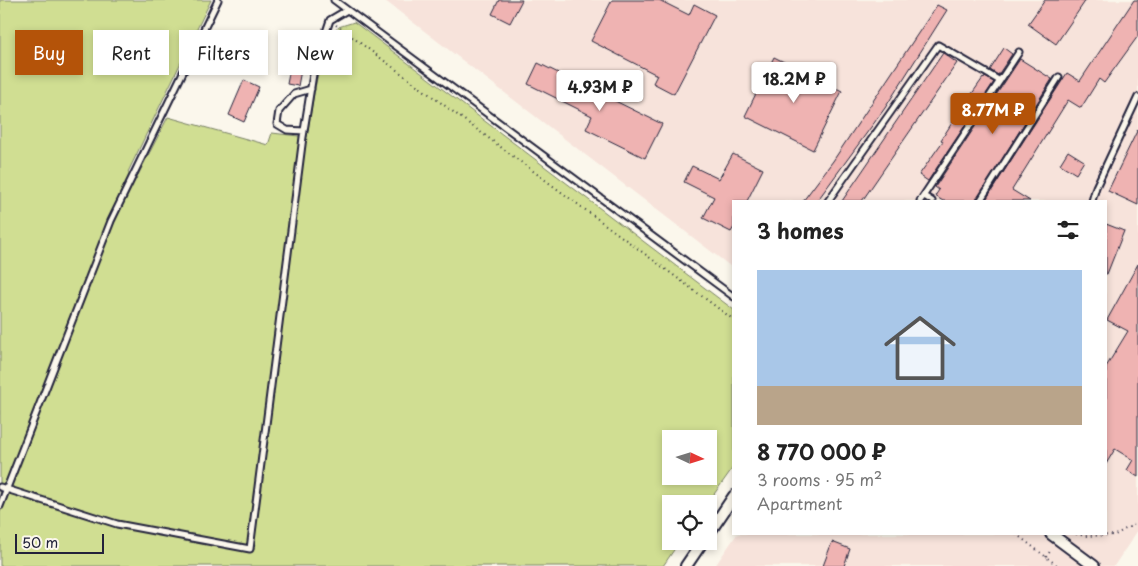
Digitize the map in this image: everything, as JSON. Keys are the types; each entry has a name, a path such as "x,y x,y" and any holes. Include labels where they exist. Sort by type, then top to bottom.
{"street":[{"path":"717,521 732,499"},
{"path":"1052,535 1094,566"},
{"path":"686,566 697,550"}],"lane":[{"path":"0,506 111,221 218,0"},
{"path":"334,0 732,296"},
{"path":"0,487 117,524 250,549 304,131 314,68 330,20 348,10"},
{"path":"829,200 938,44 1000,81"},
{"path":"922,199 1020,52"},
{"path":"981,200 1059,77"},
{"path":"304,131 287,130 277,124 279,111 294,94 311,89"},
{"path":"1092,200 1096,187 1138,97"}],"path":[{"path":"330,20 732,319"},
{"path":"1080,535 1114,535 1138,522"},
{"path":"1017,535 1058,566"}],"shaded area":[{"path":"384,0 1138,0 1138,530 1114,566 715,566 736,535 1107,535 1107,200 732,200 732,267"}],"green space":[{"path":"0,0 211,0 197,30 179,30 179,66 128,172 138,175 168,117 268,145 272,133 307,137 318,75 352,75 352,30 336,30 339,27 354,22 732,308 732,469 713,495 662,495 662,550 674,550 663,566 0,566"}],"building":[{"path":"499,0 522,0 510,23 492,14"},
{"path":"612,0 659,0 689,15 694,4 715,15 674,94 653,83 657,75 591,41"},
{"path":"1045,0 1086,0 1056,44 1028,24"},
{"path":"1134,0 1138,0 1138,36 1104,83 1099,79 1081,108 1068,100 1012,190 1028,200 986,200 1067,73 1080,81"},
{"path":"937,5 947,10 885,108 818,200 804,200 833,161"},
{"path":"1004,48 1012,54 998,75 990,70"},
{"path":"943,53 957,63 863,200 843,200"},
{"path":"774,57 842,91 813,150 745,116"},
{"path":"1020,59 1052,79 977,200 941,200 935,196 939,190 935,187"},
{"path":"538,63 662,124 645,158 586,129 592,116 528,84"},
{"path":"289,75 300,75 298,86 287,84"},
{"path":"985,77 994,82 928,181 919,175 943,141 941,140 957,115"},
{"path":"244,80 259,87 244,122 229,115"},
{"path":"1138,129 1138,205 1108,191"},
{"path":"1068,151 1084,161 1076,174 1060,164"},
{"path":"733,154 763,169 748,200 732,200 731,232 703,218 714,197 684,182 692,166 719,179"},
{"path":"1107,224 1124,231 1107,274"},
{"path":"1138,264 1138,477 1127,470 1133,460 1115,449 1107,462 1107,365 1128,331 1107,320"},
{"path":"832,542 850,549 844,566 823,566"}]}
